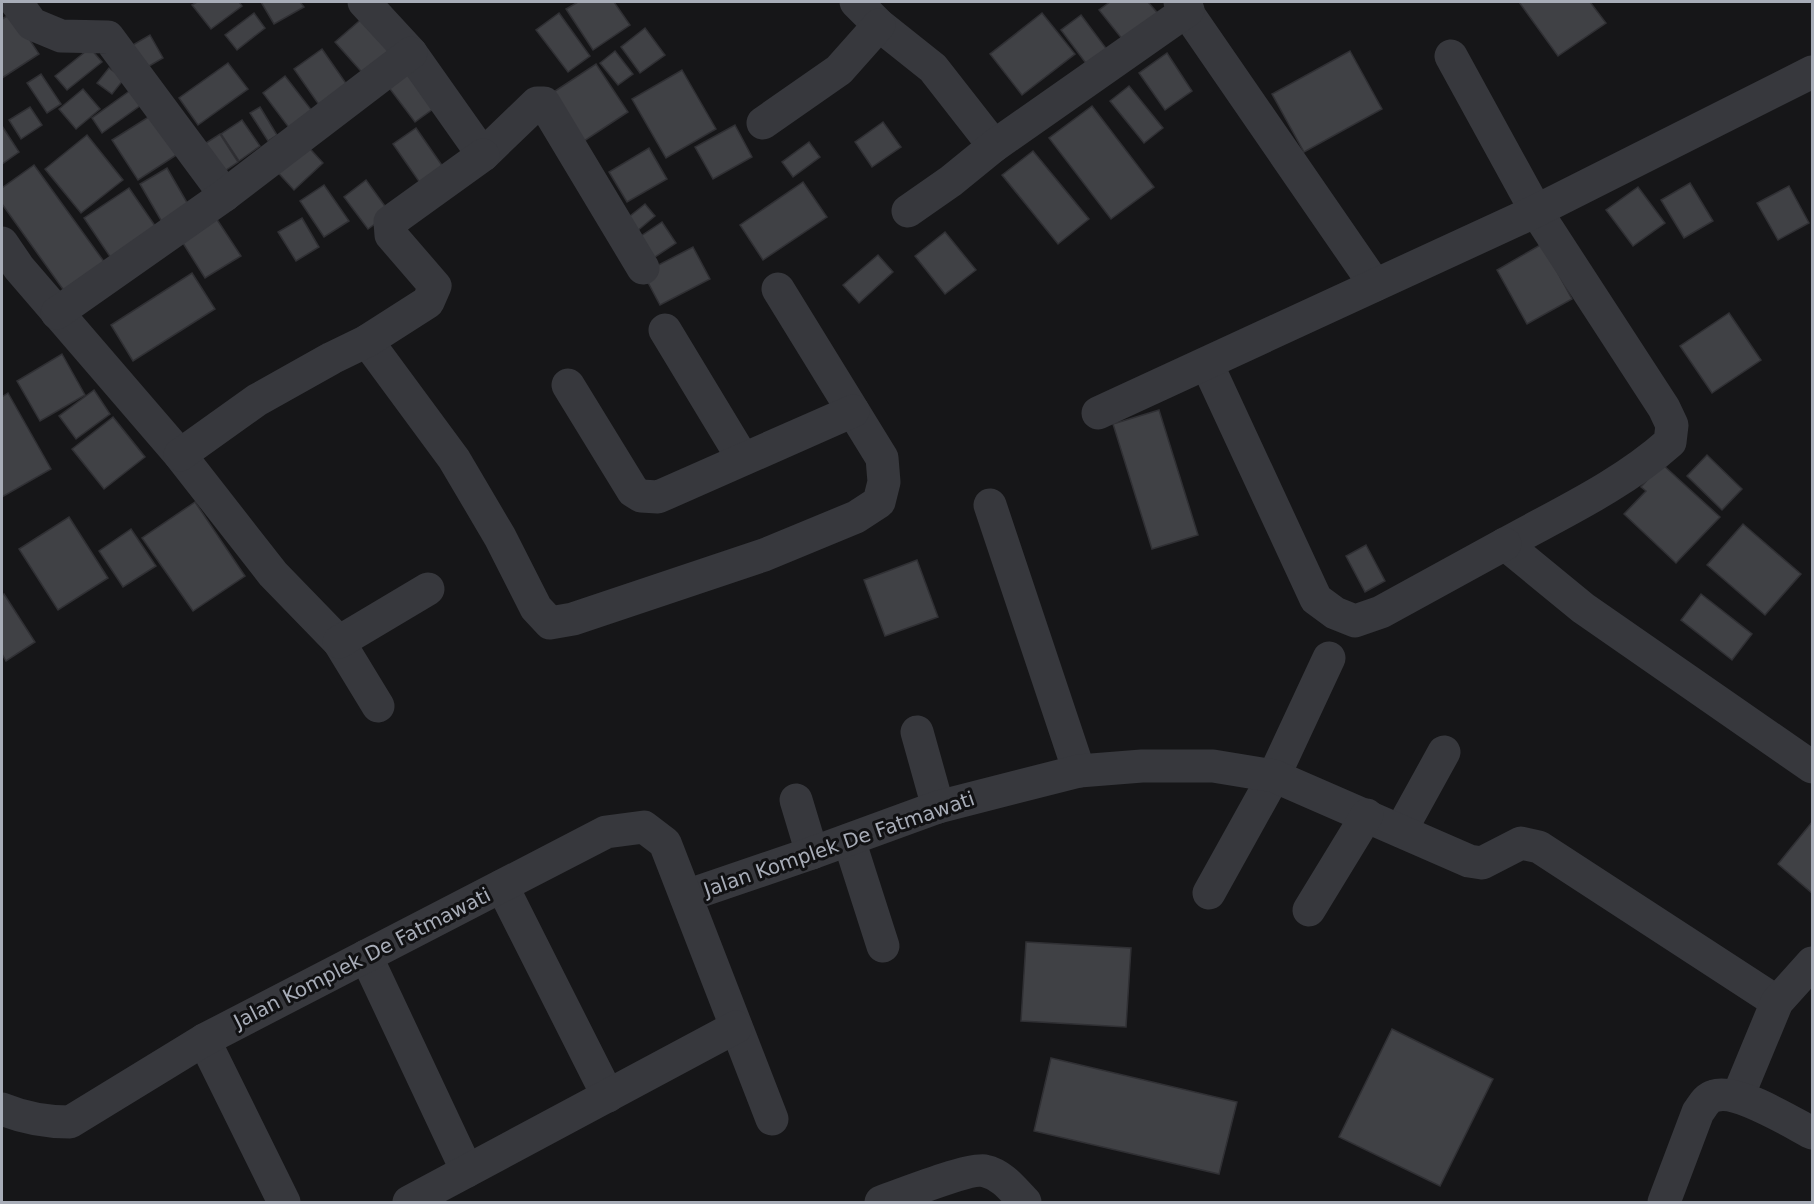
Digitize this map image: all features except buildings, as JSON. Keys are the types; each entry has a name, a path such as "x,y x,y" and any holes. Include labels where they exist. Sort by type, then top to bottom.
{"street":[{"path":"16,2 32,24 61,36 108,37 225,195"},
{"path":"364,2 411,53 483,155"},
{"path":"856,2 879,25 933,68 994,146"},
{"path":"908,211 951,182 994,146 1184,6 1375,285"},
{"path":"764,123 839,70 879,25"},
{"path":"57,313 225,195 411,53"},
{"path":"1207,364 1316,599 1335,613 1354,621 1381,612 1614,483 1670,442 1672,425 1664,408 1536,211 1451,56"},
{"path":"1098,413 1536,211 1812,72"},
{"path":"180,455 257,399 367,341 428,302 435,286 391,235 390,222 483,155 537,103 544,103 643,268"},
{"path":"7,263 57,313 180,455 273,574 339,642 378,706"},
{"path":"367,341 454,459 500,537 536,608 550,623 573,619 764,555 856,517 879,502 884,482 882,459 778,289"},
{"path":"665,330 743,459"},
{"path":"568,385 633,491 641,496 658,496 853,411"},
{"path":"990,505 1078,771"},
{"path":"1505,544 1583,608 1812,766"},
{"path":"339,642 428,589"},
{"path":"1209,893 1274,776 1329,658"},
{"path":"917,732 938,807"},
{"path":"1401,830 1444,752"},
{"name":"Jalan Komplek De Fatmawati","path":"2,1109 18,1116 48,1122 70,1122 204,1040 606,832 644,827 665,843 686,896 938,807 1078,771 1142,766 1213,766 1274,776 1469,861 1482,863 1521,843 1539,847 1777,1002"},
{"path":"796,800 812,853"},
{"path":"1309,910 1367,815"},
{"path":"849,840 882,946"},
{"path":"502,886 608,1096"},
{"path":"686,896 772,1119"},
{"path":"366,956 467,1171"},
{"path":"1738,1096 1777,1002 1812,963"},
{"path":"409,1203 736,1027"},
{"path":"204,1040 284,1203"},
{"path":"1664,1203 1698,1113 1705,1102 1714,1096 1738,1096 1812,1133"},
{"path":"881,1203 962,1174 983,1170 1003,1179 1025,1203"}]}
